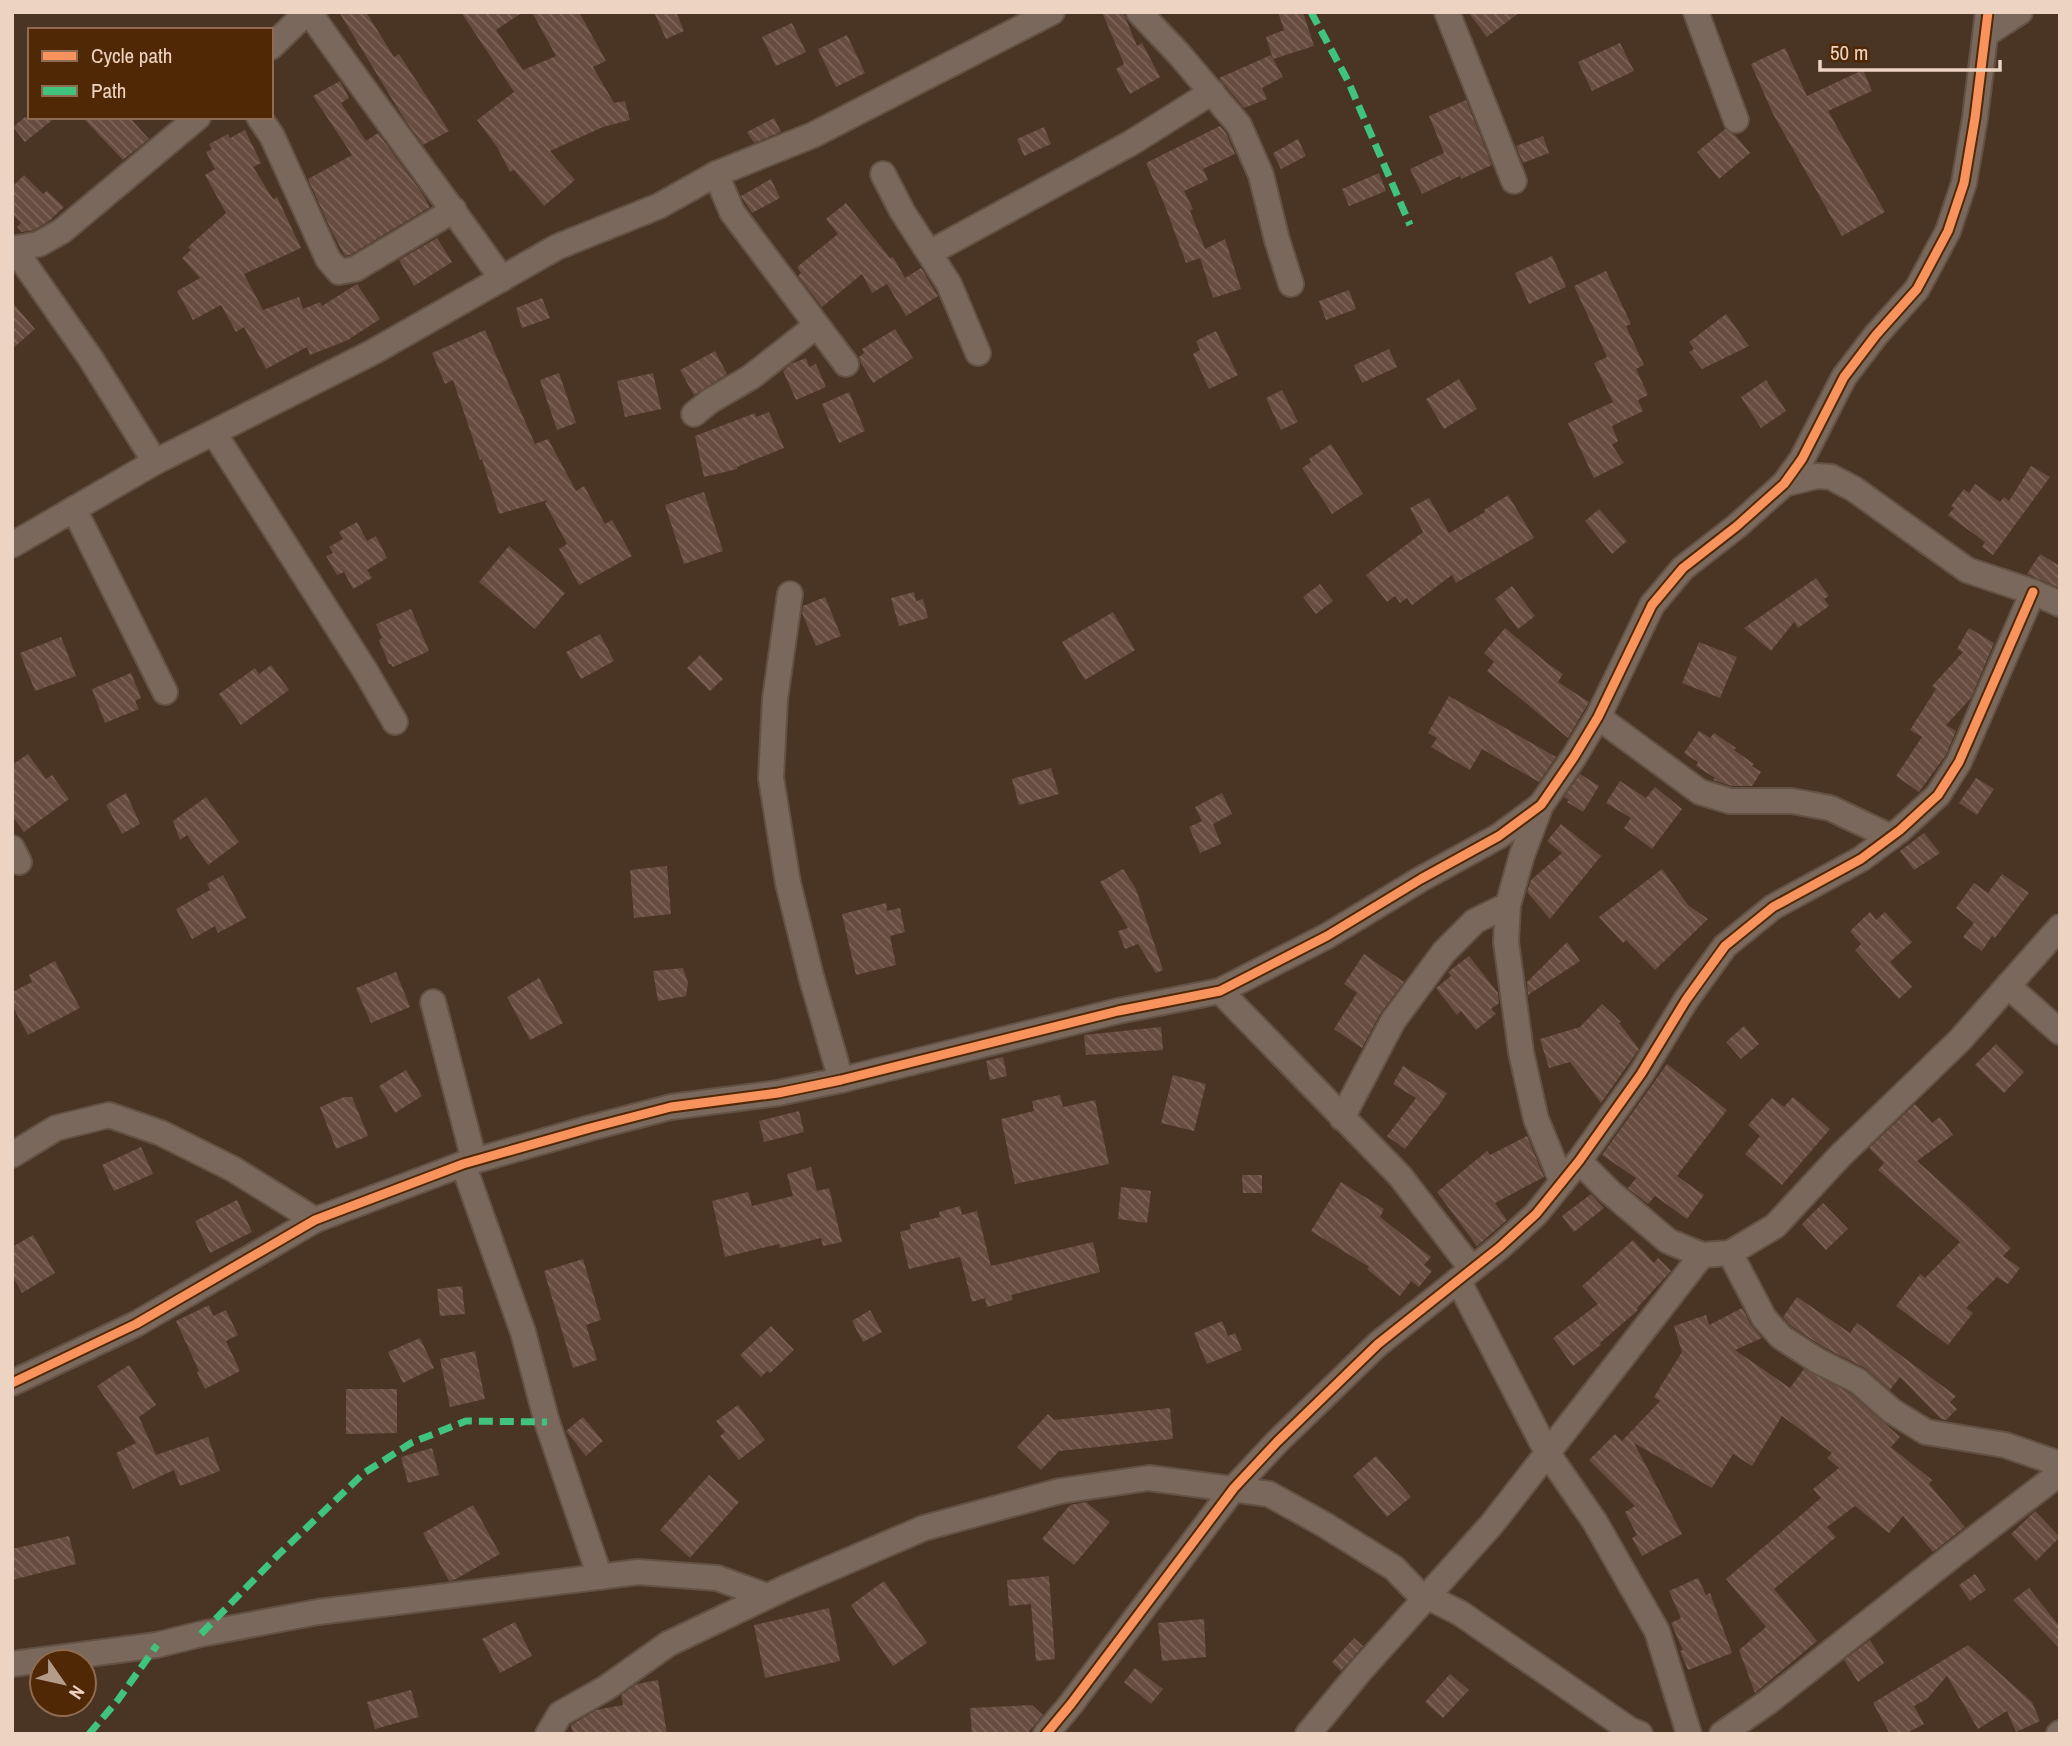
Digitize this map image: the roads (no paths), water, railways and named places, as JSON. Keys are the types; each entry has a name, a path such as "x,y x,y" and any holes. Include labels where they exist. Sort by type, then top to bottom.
{"street":[{"path":"273,45 308,12 502,279"},
{"path":"12,545 155,461 373,352 557,247 659,206 716,174 813,135 1052,12"},
{"path":"1139,12 1239,125 1261,175 1291,284"},
{"path":"1447,12 1514,181"},
{"path":"1696,12 1735,120"},
{"path":"1562,1182 1536,1119 1521,1052 1507,942 1508,905 1522,855 1541,804 1598,717 1652,605 1683,568 1737,526 1784,484 1802,459 1844,377 1876,335 1917,289 1948,231 1964,183 1987,23 2020,12"},
{"path":"929,253 1131,143 1212,92"},
{"path":"155,461 91,359 14,250 39,244 62,232 196,119"},
{"path":"260,119 272,136 328,259 339,272 355,269 454,210"},
{"path":"716,174 732,212 846,364"},
{"path":"883,174 902,211 949,284 978,353"},
{"path":"694,414 710,401 751,377 816,326"},
{"path":"214,433 395,722"},
{"path":"1784,484 1817,476 1831,477 1854,489 1967,570 2060,604"},
{"path":"74,509 165,692"},
{"path":"1046,1734 1234,1488 1277,1442 1378,1344 1536,1214 1579,1161 1641,1074 1686,1000 1725,946 1773,907 1861,859 1938,796 1959,762 2033,592"},
{"path":"790,593 775,699 771,778 788,883 841,1080"},
{"path":"1598,717 1700,792 1730,801 1792,801 1830,808 1891,837"},
{"path":"12,1383 136,1324 315,1220 469,1162 671,1107 778,1093 841,1080 1118,1011 1220,991 1326,936 1499,836 1541,804"},
{"path":"1342,1118 1393,1021 1444,952 1475,921 1508,905"},
{"path":"1579,1161 1610,1192 1668,1241 1702,1255 1730,1253 1775,1227 1840,1156 1961,1040 2060,927"},
{"path":"2008,986 2060,1032"},
{"path":"1220,991 1400,1176 1465,1274 1548,1454 1595,1522 1657,1631 1689,1734"},
{"path":"433,1002 469,1162 523,1332 547,1422 600,1577"},
{"path":"12,1155 56,1128 109,1115 161,1133 233,1169 315,1220"},
{"path":"1730,1253 1764,1318 1781,1337 1818,1361 1858,1381 1892,1411 1926,1432 2005,1445 2060,1464"},
{"path":"1308,1734 1425,1597 1492,1524 1702,1255"},
{"path":"1728,1732 2060,1473"},
{"path":"548,1734 560,1714 606,1688 668,1644 767,1596 924,1528 1060,1491 1149,1478 1269,1494 1394,1568 1425,1597 1460,1613 1630,1730 1640,1734"},
{"path":"12,1664 157,1645 318,1612 638,1572 717,1578 767,1596"}]}
